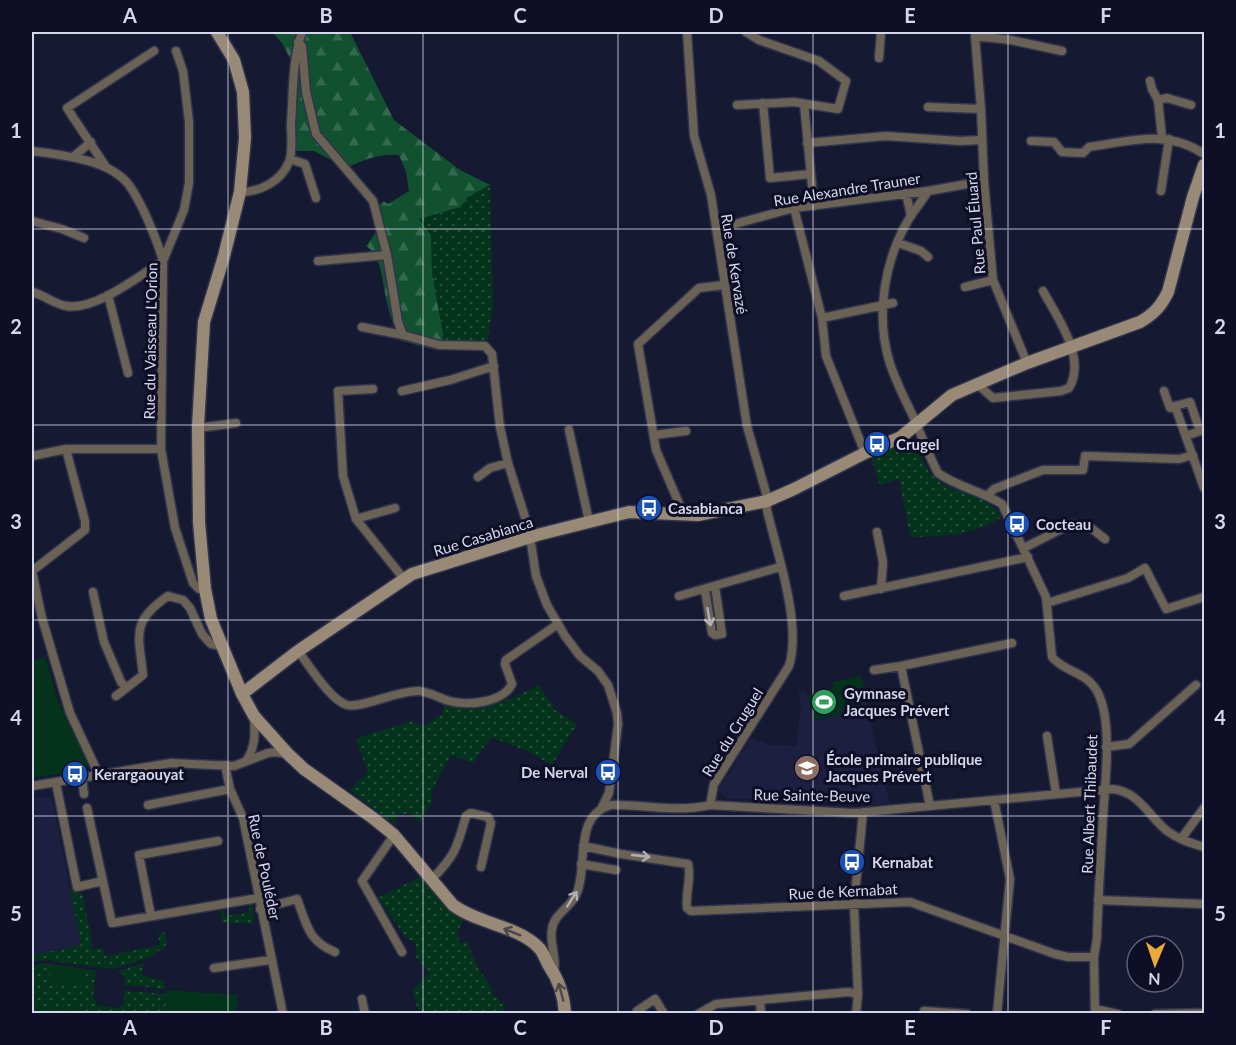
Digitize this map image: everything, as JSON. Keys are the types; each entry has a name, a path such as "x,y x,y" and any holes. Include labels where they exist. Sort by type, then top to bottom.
{"street":[{"path":"217,32 234,60 243,92 245,138 240,192 204,322 198,428 199,522 205,590 211,619 254,716 288,754 314,777 394,835 453,905 463,913 525,938 540,949 554,971 561,990 565,1014"},
{"path":"240,192 249,192 277,180 290,159 292,101 298,42 302,32"},
{"name":"Rue de Kervazé","path":"687,32 694,136 711,195 747,426 767,501"},
{"path":"737,105 794,102 838,109 846,81 819,61 759,40 746,32"},
{"path":"879,58 881,32"},
{"name":"Rue Paul Éluard","path":"1027,363 993,280 975,36 1011,40 1062,51"},
{"path":"298,42 302,46 306,92 316,134 373,201 387,255 398,322 403,335"},
{"path":"106,167 67,108 154,51"},
{"name":"Rue du Vaisseau L'Orion","path":"176,51 183,71 189,122 189,183 184,210 163,261 161,449 174,528 193,583 199,589 205,590"},
{"path":"1150,81 1158,100 1166,138 1161,191"},
{"path":"1158,100 1167,98 1191,105"},
{"path":"763,103 770,178 811,174"},
{"path":"804,104 814,206"},
{"path":"928,107 981,109"},
{"path":"807,143 886,136 960,141 982,140"},
{"path":"1031,141 1054,142 1062,152 1083,153 1089,147 1166,138 1190,144 1204,154"},
{"path":"73,157 91,142"},
{"path":"32,151 73,157 106,167 128,184 143,210 163,261 108,295 82,306 67,306 32,292"},
{"path":"290,159 305,164 316,198"},
{"name":"Rue Casabianca","path":"243,694 298,651 404,579 460,558 589,521 629,512 684,515 767,501 901,437 952,395 1027,363 1140,322 1152,315 1168,292 1193,197 1204,165"},
{"name":"Rue Alexandre Trauner","path":"716,229 794,208 984,182"},
{"name":"Rue Albert Thibaudet","path":"928,191 911,216 898,243 887,276 882,307 890,362 938,474 988,495 1002,504 1024,548 1047,603 1052,657 1056,662 1082,675 1090,682 1103,704 1106,747 1105,790 1094,957 1095,1011"},
{"path":"906,193 911,216"},
{"path":"794,208 822,318 826,356 865,453"},
{"path":"32,221 84,238"},
{"path":"898,243 921,251 928,257"},
{"path":"318,261 387,255"},
{"path":"965,287 993,280"},
{"path":"684,515 656,450 638,344 699,288 724,285"},
{"path":"977,384 993,398 1061,391 1069,388 1074,381 1074,358 1071,346 1042,291"},
{"path":"108,295 128,373"},
{"path":"822,318 893,303"},
{"path":"362,327 439,345 485,346 492,354 500,427 508,463 529,530 536,576 547,605 558,624 580,656 598,671 608,685 614,702 618,725 609,793 602,807 591,819 583,846 575,898 553,922 551,932 554,971"},
{"path":"402,391 450,380 494,366"},
{"path":"373,389 338,391 343,476 356,519 404,579"},
{"path":"1164,392 1170,408 1190,402 1200,431 1186,436"},
{"path":"1175,406 1204,488"},
{"path":"198,428 236,423"},
{"path":"569,430 589,521"},
{"path":"654,435 686,431"},
{"path":"32,456 66,449 161,449"},
{"path":"66,449 85,521 85,530 32,571 42,618 70,713 99,776"},
{"path":"988,495 994,489 1043,470 1083,470 1085,456 1179,459 1193,454"},
{"path":"478,477 490,468 508,463"},
{"name":"Rue du Cruguel","path":"710,805 714,784 789,666 792,657 792,620 767,510 767,501"},
{"path":"356,519 395,508"},
{"path":"1024,548 1071,525 1091,528 1105,539"},
{"path":"877,532 883,562 881,589"},
{"path":"844,596 1028,558"},
{"path":"679,596 780,567"},
{"path":"1047,603 1128,578 1145,568 1166,609 1204,597"},
{"path":"705,590 712,633 722,634 715,586"},
{"path":"93,592 104,642 121,682 126,688"},
{"path":"116,696 143,675 138,641 142,621 152,607 168,596 183,600 190,608 202,634 211,644 222,646"},
{"path":"32,620 42,618"},
{"path":"298,651 332,695 345,704 352,706 387,696 419,692 429,693 451,702 466,703 490,699 508,691 512,684 505,664 506,660 558,624"},
{"path":"874,670 1012,643"},
{"path":"901,666 930,806"},
{"path":"1106,747 1130,744 1196,685"},
{"path":"244,763 249,756 255,735 254,716"},
{"path":"1047,736 1056,794"},
{"path":"32,786 171,763 234,766 268,753 288,754"},
{"name":"Rue de Pouléder","path":"225,765 230,789 243,818 270,960 283,1014"},
{"path":"82,778 84,794"},
{"path":"56,783 77,887 103,881"},
{"path":"148,805 230,789"},
{"name":"Rue Sainte-Beuve","path":"710,805 863,812 1124,790 1147,809 1167,831 1204,847"},
{"path":"609,793 620,804"},
{"path":"994,800 1010,879 997,1014"},
{"path":"602,807 620,804 676,810 710,805"},
{"path":"87,808 112,923 258,898"},
{"path":"1181,839 1204,808"},
{"path":"856,1014 858,995 854,905 863,812"},
{"path":"431,880 456,850 466,816 471,813 488,817 492,823 481,867"},
{"path":"394,835 362,881 402,952"},
{"path":"151,916 139,855 218,841"},
{"name":"Rue de Kernabat","path":"583,846 688,864 690,871 687,908 691,911 910,902 1005,934 1055,954 1068,957 1094,957"},
{"path":"581,864 616,870"},
{"path":"260,909 297,899 309,931 320,946 335,952"},
{"path":"1098,900 1204,904"},
{"path":"214,968 270,960"},
{"path":"698,1014 716,1004 849,992 858,995"},
{"path":"362,999 365,1014"},
{"path":"639,1014 637,1011 656,999 664,1014"},
{"path":"760,1001 761,1014"},
{"path":"924,1011 967,1014"},
{"path":"1095,1011 1118,1014"},
{"path":"1155,1014 1204,1013"}],"shaded area":[{"name":"École primaire publique Jacques Prévert","path":"806,690 815,720 841,714 840,709 866,703 890,804 859,805 792,800 726,799 718,790 751,738 771,745 796,746 801,703 798,692"},
{"path":"32,797 52,797 81,945 32,955"}],"green space":[{"path":"272,32 350,32 394,120 460,170 490,185 469,196 460,207 419,219 431,235 432,274 443,334 442,347 435,350 399,340 388,308 379,264 372,251 366,246 377,231 371,215 383,201 388,204 409,191 406,172 399,155 378,156 346,168 314,151 288,151 294,66 282,43"},
{"path":"490,185 493,307 487,342 442,347 443,334 432,275 431,235 419,219 460,207 469,196"},
{"path":"909,441 917,444 927,468 939,481 987,502 1002,517 980,528 959,534 913,537 910,535 899,479 880,485 871,457"},
{"path":"45,657 58,700 88,764 85,769 32,778 32,661"},
{"path":"862,676 866,703 840,709 841,714 814,720 808,695 834,688 832,682"},
{"path":"539,685 555,710 577,724 552,765 527,751 491,737 473,763 451,755 431,792 432,802 420,823 411,814 398,814 395,825 350,790 368,772 357,738 411,721 424,726 442,714 444,706 472,707 493,704"},
{"path":"420,877 445,906 464,920 458,932 459,941 461,944 467,942 479,970 491,986 493,995 506,1007 501,1013 419,1013 414,990 429,973 416,957 414,942 406,938 378,898"},
{"path":"70,888 83,895 93,950 103,948 105,956 160,945 158,934 165,932 167,944 153,956 113,969 45,960 32,962 32,955 81,945"},
{"path":"253,904 254,924 222,922 220,911 224,910 226,916 249,912 250,905"},
{"path":"146,962 143,965 142,975 164,981 165,989 125,985 125,976 118,971"},
{"path":"52,964 50,981 83,986 86,969 96,971 93,997 97,1005 119,1008 124,1004 124,991 167,994 165,1013 103,1013 34,1006 32,966"},
{"path":"52,964 86,969 83,986 50,981"},
{"path":"167,990 238,995 237,1013 165,1013"},
{"path":"32,1006 34,1006 103,1013 32,1013"}],"place":[{"name":"Crugel","path":"877,444"},
{"name":"Casabianca","path":"649,508"},
{"name":"Cocteau","path":"1017,524"},
{"name":"Gymnase Jacques Prévert","path":"824,702"},
{"name":"École primaire publique Jacques Prévert","path":"807,768"},
{"name":"De Nerval","path":"608,772"},
{"name":"Kerargaouyat","path":"75,774"},
{"name":"Kernabat","path":"852,862"}]}
